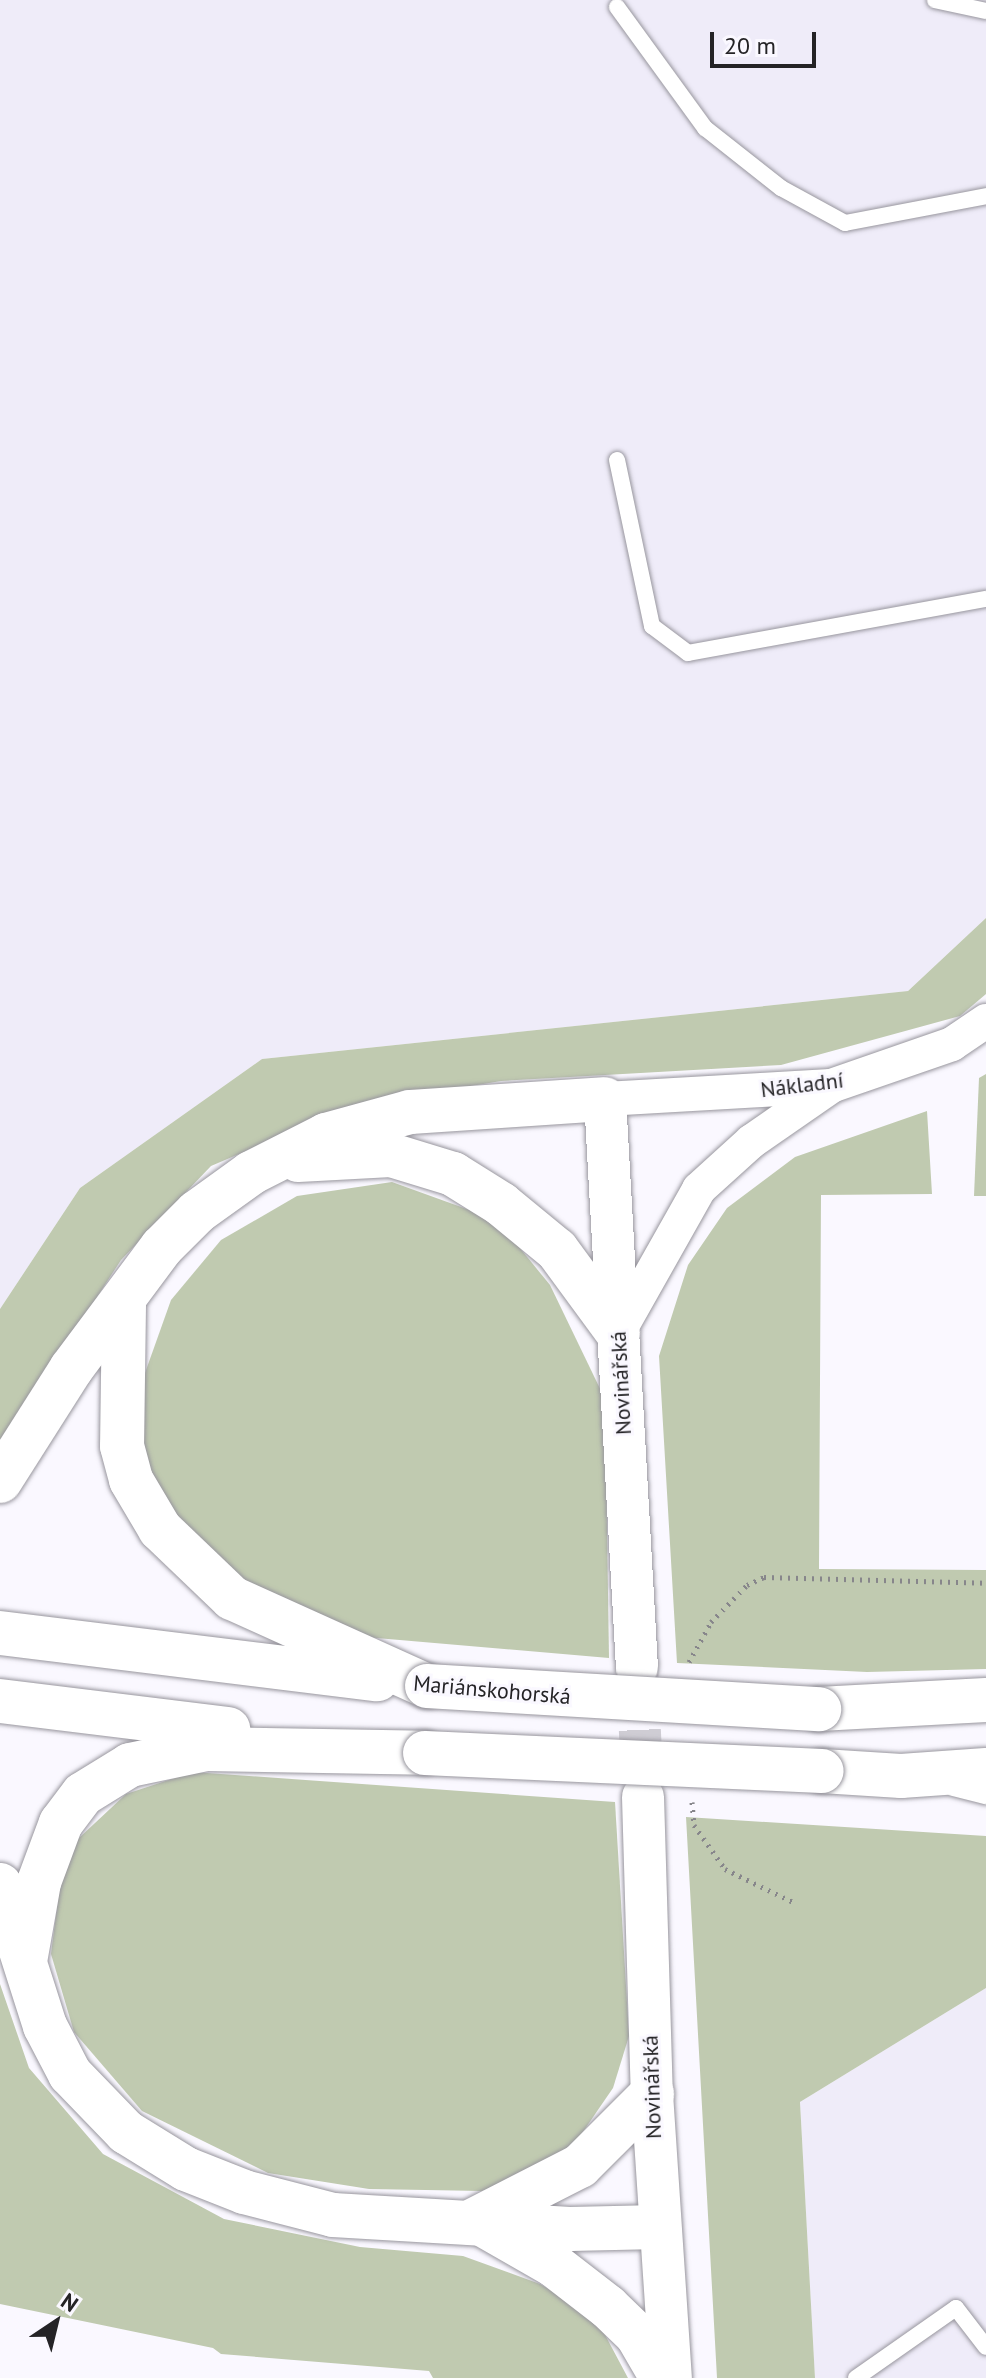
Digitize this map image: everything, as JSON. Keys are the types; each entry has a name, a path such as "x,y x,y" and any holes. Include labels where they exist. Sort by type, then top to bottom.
{"main road":[{"path":"0,1481 71,1369 124,1305 179,1228 230,1186 335,1132 410,1112 605,1099"},
{"path":"272,1162 391,1155 453,1174 501,1204 557,1250 618,1333"},
{"path":"124,1305 122,1446 131,1480 160,1529 232,1598 427,1686"},
{"name":"Mariánskohorská","path":"0,1633 427,1686 819,1709 986,1700"},
{"path":"0,1701 425,1753"},
{"path":"26,1958 39,1882 61,1823 83,1794 120,1770 157,1756 206,1749 425,1753 901,1776 986,1770"},
{"path":"0,1885 26,1958 45,2026 70,2074 126,2132 157,2154 217,2183 305,2209 395,2221 474,2220 570,2229 659,2227"},
{"path":"474,2220 580,2166 652,2094"},
{"path":"474,2220 555,2266 608,2307 637,2335 662,2378"}],"street":[{"name":"Nákladní","path":"605,1099 831,1086 952,1044 986,1021"},
{"path":"618,1333 699,1189 752,1141 831,1086"},
{"name":"Novinářská","path":"605,1099 637,1667"},
{"name":"Novinářská","path":"643,1797 652,2094 671,2378"}],"lane":[{"path":"935,0 986,11"},
{"path":"617,7 705,128 781,188 845,223 986,196"},
{"path":"617,460 652,626 688,653 986,599"},
{"path":"901,1776 986,1796"},
{"path":"856,2378 956,2308 986,2347"}],"path":[{"path":"687,1670 693,1646 711,1622 747,1585 764,1577 986,1583"},
{"path":"692,1798 694,1825 725,1869 795,1903"}],"shaded area":[{"path":"0,0 986,0 986,918 908,991 262,1059 80,1188 0,1309"},
{"path":"986,1988 986,2378 815,2378 800,2102"}],"green space":[{"path":"986,918 986,994 960,1016 781,1065 501,1081 352,1106 211,1166 121,1260 0,1447 0,1309 80,1188 262,1059 908,991"},
{"path":"986,1074 986,1196 974,1196 979,1078"},
{"path":"927,1111 932,1194 821,1195 819,1569 986,1570 986,1669 867,1672 677,1663 659,1356 688,1265 727,1208 795,1157"},
{"path":"392,1182 497,1220 550,1285 605,1399 609,1658 330,1634 228,1580 180,1535 142,1459 140,1387 171,1300 221,1240 297,1196"},
{"path":"193,1772 615,1802 629,2036 613,2088 578,2139 537,2170 482,2191 369,2189 268,2173 142,2111 74,2032 51,1954 64,1852 126,1794"},
{"path":"686,1817 986,1836 986,1988 800,2102 815,2378 717,2378"},
{"path":"0,1984 29,2068 103,2154 224,2219 360,2247 463,2256 540,2284 595,2316 628,2378 433,2378 429,2371 221,2354 213,2348 0,2304"}],"tunnel":[{"path":"637,1667 643,1797"}]}
